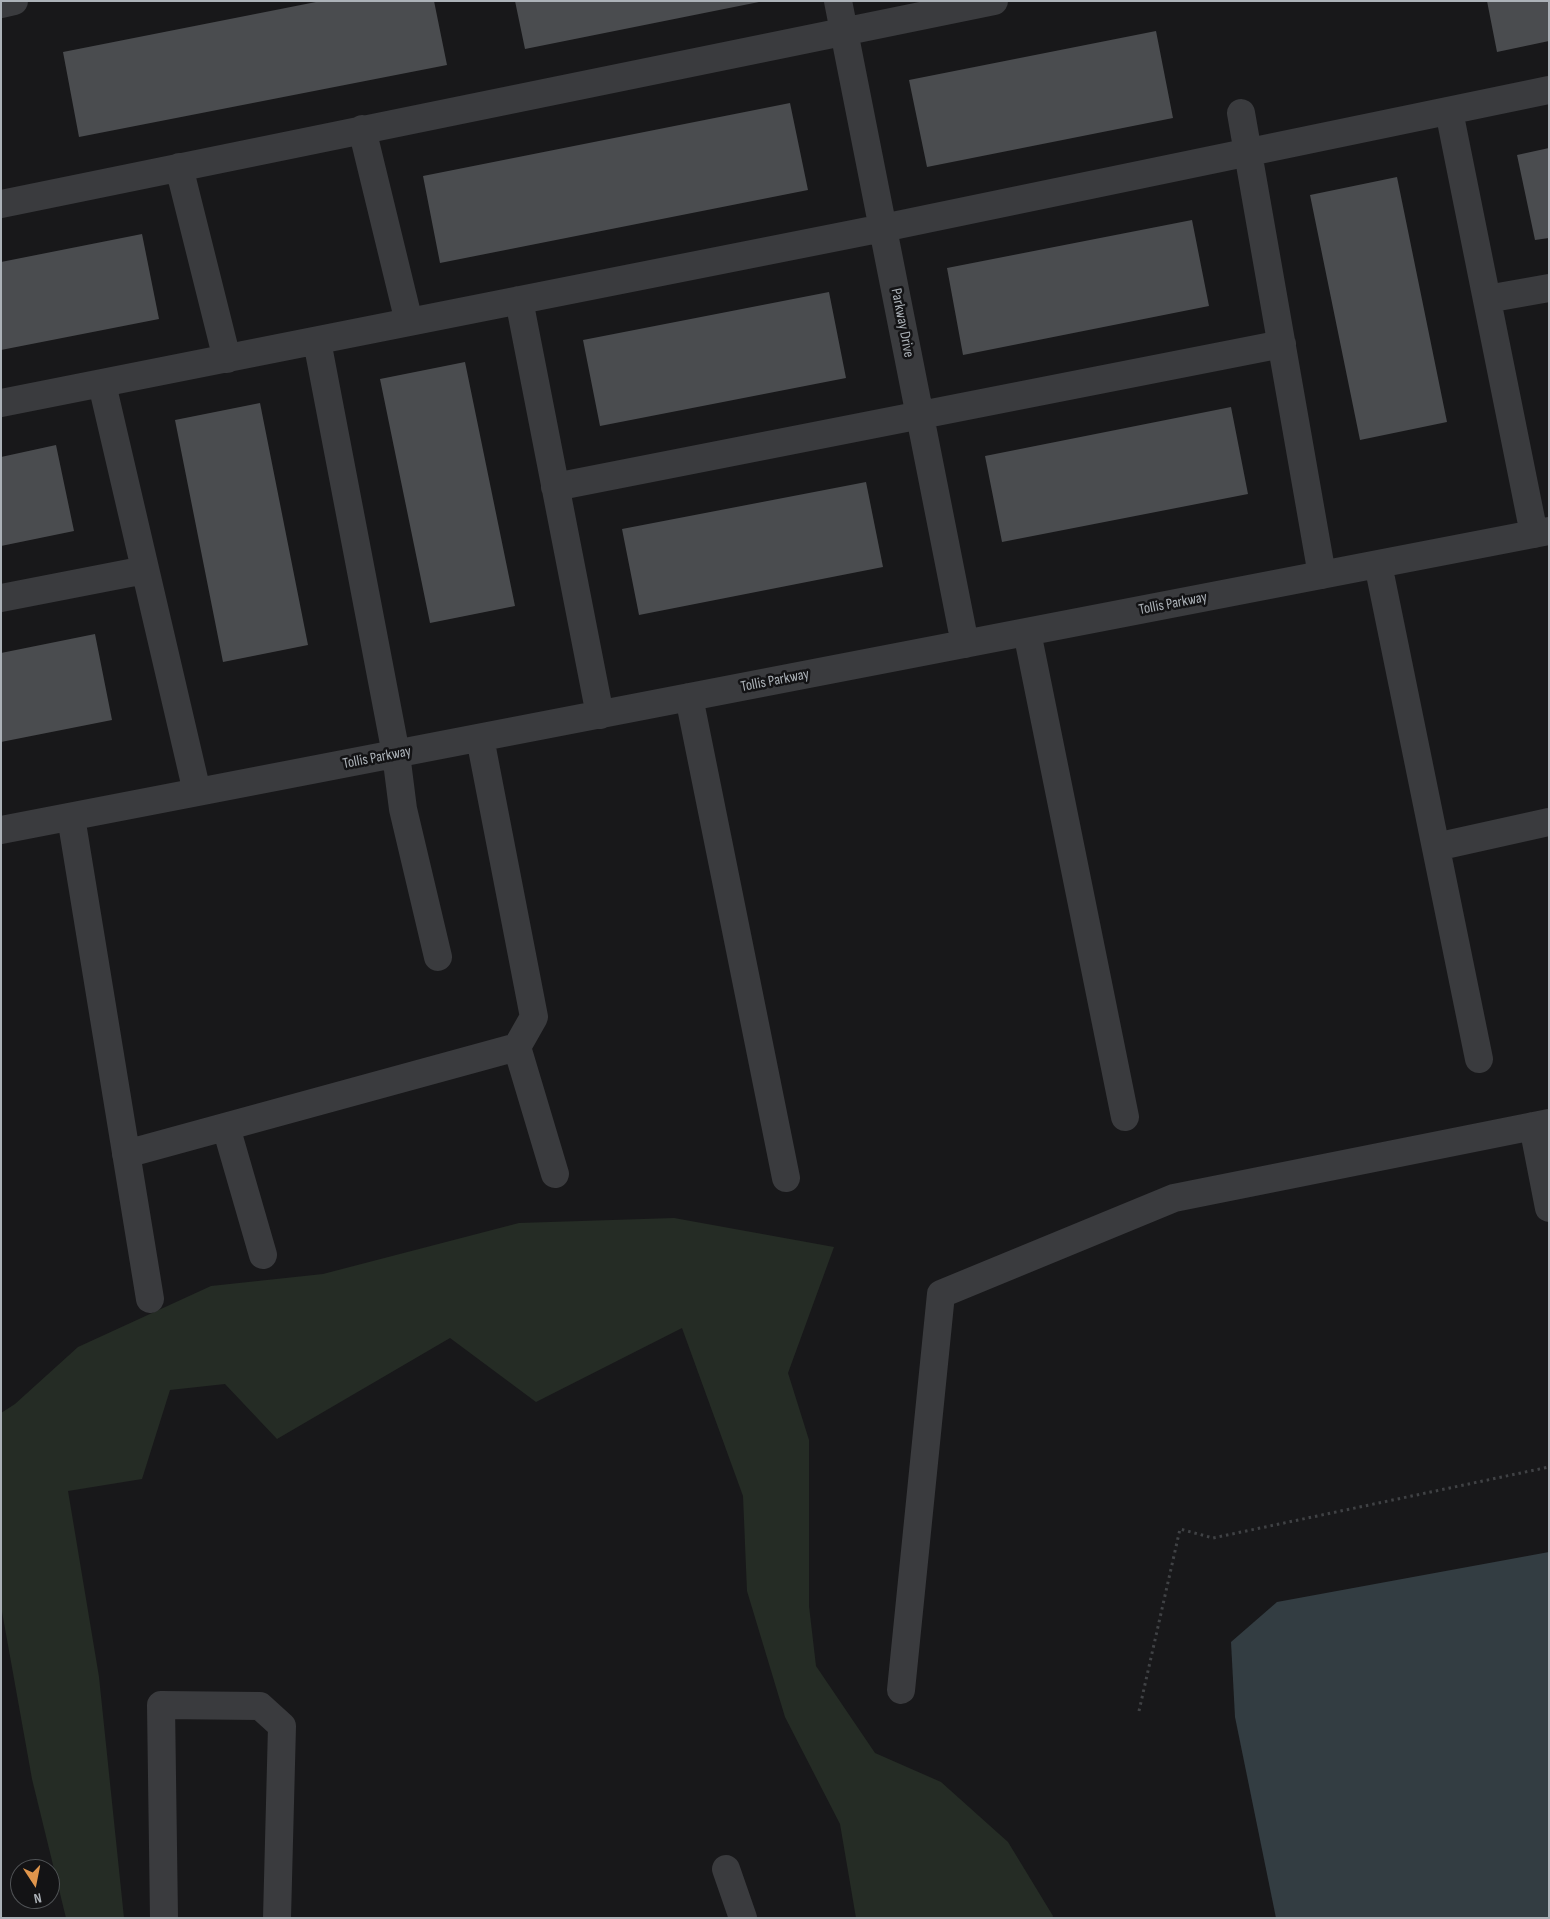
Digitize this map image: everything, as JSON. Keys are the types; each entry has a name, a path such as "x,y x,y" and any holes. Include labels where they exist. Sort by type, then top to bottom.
{"street":[{"path":"1,4 14,1"},
{"name":"Parkway Drive","path":"838,1 965,644"},
{"path":"1,204 994,1"},
{"path":"1,403 883,228 1549,90"},
{"path":"1449,111 1487,299 1542,532"},
{"path":"1241,113 1322,575"},
{"path":"362,130 409,322"},
{"path":"179,167 227,359"},
{"path":"1487,299 1549,288"},
{"path":"519,300 600,714"},
{"path":"317,341 396,754 403,809 438,957"},
{"path":"556,487 1282,344"},
{"path":"102,384 197,792"},
{"name":"Tollis Parkway","path":"1,830 1542,532"},
{"path":"1378,564 1479,1059"},
{"path":"1,598 146,570"},
{"path":"1027,632 1125,1118"},
{"path":"689,697 786,1178"},
{"path":"480,738 534,1016 517,1047 555,1174"},
{"path":"71,817 150,1299"},
{"path":"1436,847 1549,822"},
{"path":"126,1154 517,1047"},
{"path":"901,1690 941,1294 1174,1198 1541,1125 1549,1208"},
{"path":"226,1127 263,1255"},
{"path":"164,1918 161,1705 260,1706 282,1726 277,1918"},
{"path":"726,1869 743,1918"}],"path":[{"path":"1139,1711 1180,1529 1213,1538 1549,1466"}],"shaded area":[{"path":"674,1218 834,1247 788,1373 809,1440 809,1606 816,1666 875,1753 941,1782 1008,1842 1053,1916 1052,1918 856,1918 840,1824 785,1717 747,1591 743,1496 682,1328 536,1402 450,1338 277,1439 225,1384 170,1390 142,1479 68,1491 99,1677 124,1918 66,1918 60,1893 60,1859 52,1859 32,1779 1,1606 1,1413 15,1404 78,1347 211,1286 323,1274 519,1223"},
{"path":"1549,1552 1549,1918 1276,1918 1235,1717 1231,1642 1277,1602"}],"building":[{"path":"321,1 434,1 447,65 79,137 63,52"},
{"path":"515,1 759,1 759,2 525,49"},
{"path":"1487,1 1549,1 1549,41 1497,52"},
{"path":"1156,31 1173,118 927,167 909,80"},
{"path":"790,103 808,190 440,263 423,176"},
{"path":"1549,148 1549,238 1535,240 1517,155"},
{"path":"1397,177 1447,422 1360,440 1310,195"},
{"path":"1192,220 1209,306 963,355 947,268"},
{"path":"142,234 159,319 1,350 1,262"},
{"path":"829,292 846,378 600,426 583,340"},
{"path":"465,362 515,606 430,623 380,379"},
{"path":"260,403 308,645 223,662 175,420"},
{"path":"1231,407 1248,494 1002,542 985,456"},
{"path":"56,445 74,531 1,546 1,457"},
{"path":"866,482 883,567 639,615 622,529"},
{"path":"95,634 112,720 1,742 1,653"}]}
